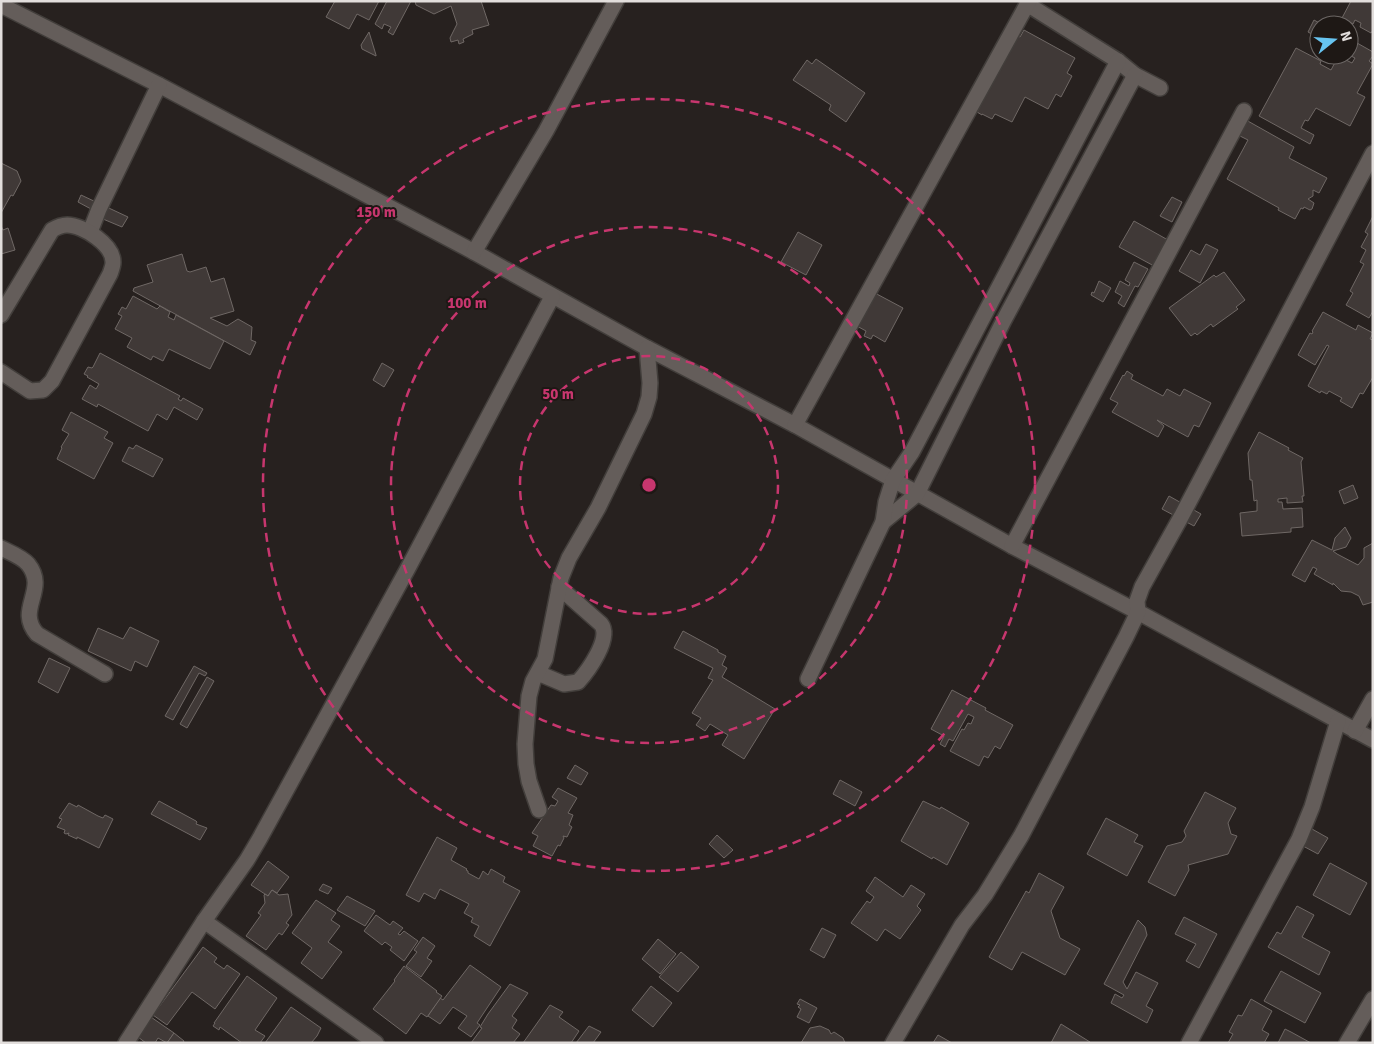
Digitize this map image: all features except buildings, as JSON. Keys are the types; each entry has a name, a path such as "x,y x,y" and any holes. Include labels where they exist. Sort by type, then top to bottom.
{"street":[{"path":"474,252 546,131 616,1"},
{"path":"796,425 1028,3 1118,61 1135,75 1160,88"},
{"path":"3,4 474,252 552,297 796,425 1012,546 1138,612 1373,740"},
{"path":"808,679 883,522 886,502 893,480 912,452 1118,61"},
{"path":"883,522 917,494 1004,320 1135,75"},
{"path":"90,232 99,209 159,85"},
{"path":"1012,546 1244,111"},
{"path":"1070,152 1088,162"},
{"path":"893,1043 962,925 985,896 1021,836 1138,612 1137,601 1142,587 1186,508 1373,153"},
{"path":"1,315 52,230 58,226 69,225 90,232 107,246 114,262 110,274 52,382 43,390 30,391 1,372"},
{"path":"1027,233 1045,243"},
{"path":"126,1043 204,921 241,870 257,844 552,297"},
{"path":"986,310 1004,320"},
{"path":"539,810 526,764 525,744 529,696 545,659 561,578 569,558 598,508 644,414 650,383 647,348"},
{"path":"1,548 28,563 32,573 36,587 29,609 32,628 37,634 105,674"},
{"path":"538,673 564,684 578,682 599,651 605,636 604,628 601,624 559,587"},
{"path":"1355,731 1373,698"},
{"path":"1189,1043 1299,839 1312,807 1338,721"},
{"path":"204,921 376,1043"},
{"path":"1347,1043 1373,999"}]}
